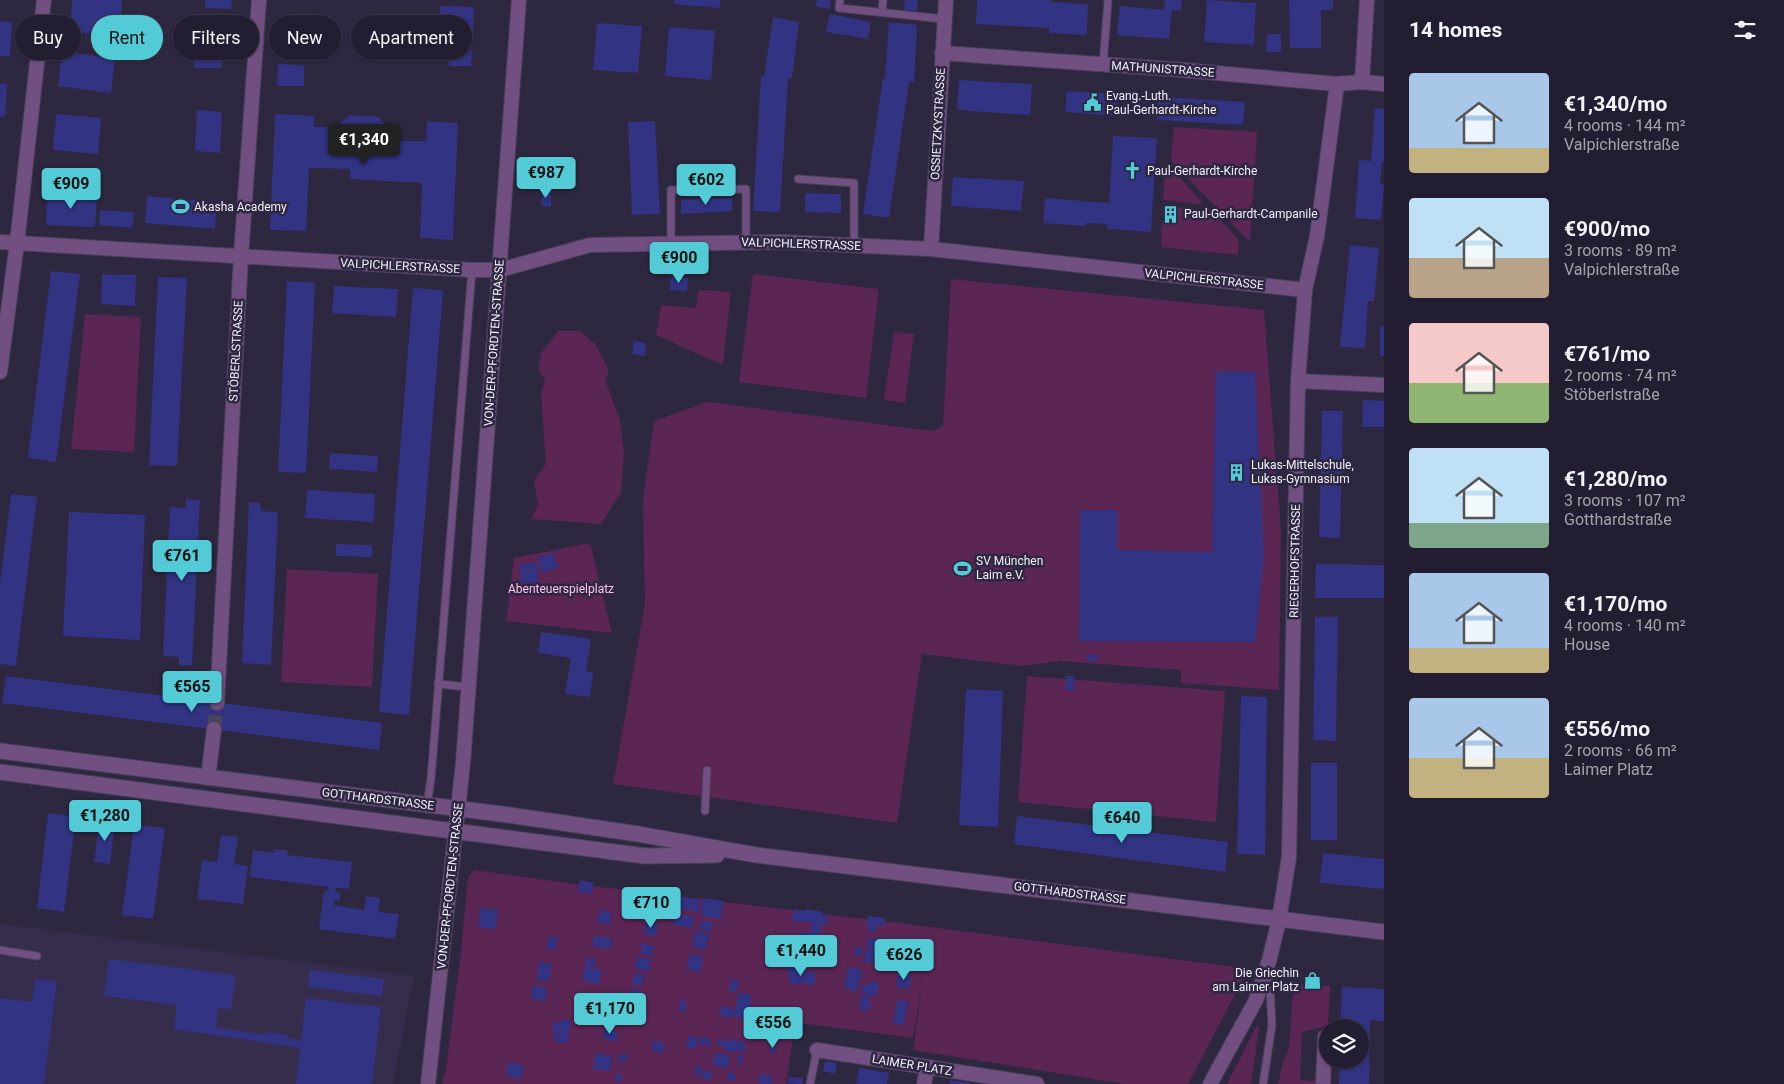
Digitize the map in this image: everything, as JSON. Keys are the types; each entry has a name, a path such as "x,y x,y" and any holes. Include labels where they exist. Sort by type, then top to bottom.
{"street":[{"path":"0,372 17,243 44,0"},
{"name":"STÖBERLSTRASSE","path":"217,702 241,256 259,0"},
{"name":"VON-DER-PFORDTEN-STRASSE","path":"428,1084 458,809 519,0"},
{"name":"OSSIETZKYSTRASSE","path":"931,249 946,0"},
{"path":"1362,82 1367,0"},
{"name":"MATHUNISTRASSE","path":"942,53 1103,64 1337,84 1362,82 1384,84"},
{"name":"RIEGERHOFSTRASSE","path":"1210,1084 1256,1000 1269,961 1279,920 1289,857 1298,381 1304,290 1318,236 1337,84"},
{"name":"VALPICHLERSTRASSE","path":"0,242 472,270 500,270 590,245 746,242 854,245 931,249 1304,290"},
{"path":"1298,381 1384,385"},
{"path":"208,778 214,729"},
{"name":"GOTTHARDSTRASSE","path":"0,751 458,809 638,834 756,855 1384,932"},
{"name":"GOTTHARDSTRASSE","path":"0,772 645,856 756,855"},
{"name":"LAIMER PLATZ","path":"817,1050 1037,1084"},
{"path":"924,1084 927,1068"},
{"path":"1323,1084 1324,1069"}],"lane":[{"path":"840,0 839,8 944,19"},
{"path":"882,12 883,0"},
{"path":"1103,64 1108,0"},
{"path":"798,179 854,183 854,245"},
{"path":"671,243 671,190 746,189 746,242"},
{"path":"427,805 472,270"},
{"path":"438,684 468,687"},
{"path":"705,810 707,770"},
{"path":"0,950 37,956"},
{"path":"1263,1084 1272,1025 1269,961"},
{"path":"810,1084 817,1050"}],"shaded area":[{"path":"0,924 414,976 393,1084 0,1084"}],"green space":[{"path":"1174,127 1257,132 1250,242 1171,161"},
{"path":"1165,165 1168,165 1202,202 1199,204 1163,200"},
{"path":"1177,207 1211,210 1239,240 1238,255 1161,247 1162,221 1176,222"},
{"path":"753,274 879,289 866,398 739,382"},
{"name":"SV München Laim e.V.","path":"951,279 1264,310 1281,531 1279,690 1181,683 1181,670 1060,661 1022,666 922,654 897,823 613,784 645,604 643,500 654,421 707,402 932,431 943,426"},
{"path":"698,290 731,292 723,365 656,335 661,305 696,308"},
{"path":"85,314 141,317 134,452 71,449"},
{"path":"558,331 580,331 596,345 609,371 605,380 620,420 624,454 621,493 601,524 531,519 538,505 534,481 546,464 541,394 545,380 538,370 541,353"},
{"path":"894,332 914,334 905,403 884,400"},
{"name":"Abenteuerspielplatz","path":"590,543 612,633 506,621 514,558"},
{"path":"287,569 378,574 372,687 281,682"},
{"path":"1027,676 1225,691 1216,822 1018,802"},
{"path":"474,870 1234,967 1244,977 1188,1084 1125,1084 913,1050 923,976 913,1038 800,1023 793,1038 786,1084 442,1084 446,1069 461,952 468,877"},
{"path":"1296,984 1330,986 1328,1019 1319,1019 1319,1028 1302,1032 1300,1080 1317,1081 1317,1084 1278,1084 1289,1047 1293,993"},
{"path":"1257,1025 1259,1028 1251,1084 1227,1084"}],"building":[{"path":"72,0 122,0 121,15 91,15 91,33 81,33 81,15 71,15"},
{"path":"205,0 232,0 231,9 205,8"},
{"path":"674,0 720,0 720,8 674,4"},
{"path":"817,0 831,0 830,9 815,6"},
{"path":"905,0 918,0 917,11 904,10"},
{"path":"977,0 1051,0 1051,2 1088,4 1087,35 1049,33 1049,28 976,24"},
{"path":"1165,0 1182,0 1181,11 1172,10 1169,39 1117,35 1120,6 1164,10"},
{"path":"1207,0 1256,3 1254,45 1204,42"},
{"path":"1289,0 1333,0 1333,10 1321,10 1321,48 1290,48"},
{"path":"440,6 474,7 473,33 472,15 440,15"},
{"path":"830,14 871,22 868,39 826,32"},
{"path":"773,17 799,22 792,78 788,78 780,212 753,211 761,76 764,77"},
{"path":"0,21 12,22 10,56 0,56"},
{"path":"889,22 917,25 914,82 909,82 889,218 863,214 883,78 885,79"},
{"path":"597,23 642,26 638,73 593,70"},
{"path":"669,27 715,31 711,80 665,76"},
{"path":"1267,34 1281,34 1281,52 1266,52"},
{"path":"81,54 91,55 91,60 115,60 111,93 58,86 61,60 81,60"},
{"path":"194,60 222,60 222,68 194,68"},
{"path":"449,60 471,60 471,66 449,66"},
{"path":"278,64 304,65 304,86 277,86"},
{"path":"959,80 1032,84 1030,115 957,110"},
{"path":"0,83 7,84 5,117 0,117"},
{"name":"Evang.-Luth. Paul-Gerhardt-Kirche","path":"1067,91 1118,94 1117,116 1065,112"},
{"path":"1158,97 1245,102 1243,125 1157,120"},
{"path":"1375,108 1384,109 1384,162 1382,162 1380,184 1384,184 1381,220 1355,218 1359,160 1371,161"},
{"path":"197,110 222,112 220,153 195,151"},
{"path":"56,114 101,118 98,154 53,150"},
{"path":"275,114 314,116 314,127 335,127 350,115 379,117 397,141 426,141 427,121 458,123 453,240 420,238 422,183 350,179 350,169 309,168 306,231 270,230"},
{"path":"655,121 660,214 632,215 628,122"},
{"name":"Paul-Gerhardt-Kirche","path":"1113,136 1157,138 1151,232 1107,229 1108,224 1086,223 1086,226 1043,223 1045,198 1109,203"},
{"path":"953,177 1024,181 1021,211 951,206"},
{"path":"542,191 551,191 551,207 541,206"},
{"path":"47,193 97,195 95,227 46,225"},
{"path":"805,193 841,194 841,213 805,212"},
{"path":"147,196 217,202 215,229 145,223"},
{"path":"732,198 732,211 681,214 681,200"},
{"name":"Paul-Gerhardt-Campanile","path":"1164,208 1176,208 1175,221 1163,220"},
{"path":"100,210 134,212 132,228 99,225"},
{"path":"1350,245 1379,248 1374,301 1368,301 1365,348 1340,347"},
{"path":"51,271 80,274 56,462 28,458"},
{"path":"102,274 136,275 135,306 101,304"},
{"path":"158,277 187,278 177,466 149,465"},
{"path":"671,277 688,278 687,291 670,290"},
{"path":"287,281 315,283 306,473 278,472"},
{"path":"334,286 398,289 396,317 332,313"},
{"path":"413,288 443,290 409,715 379,712"},
{"path":"1380,326 1384,326 1384,356 1380,356"},
{"path":"634,341 646,343 645,356 632,354"},
{"name":"Lukas-Mittelschule, Lukas-Gymnasium","path":"1216,371 1255,372 1264,554 1255,642 1079,641 1080,510 1117,510 1117,550 1212,552"},
{"path":"1363,400 1384,401 1384,427 1362,427"},
{"path":"1322,411 1343,411 1340,538 1319,537"},
{"path":"330,453 378,456 377,472 329,469"},
{"path":"307,490 375,494 374,522 305,518"},
{"path":"11,494 37,497 16,666 0,664 0,584"},
{"path":"186,499 200,500 192,665 179,665 179,657 163,656 170,507 186,508"},
{"path":"249,502 260,503 261,511 278,512 271,665 242,663"},
{"path":"69,512 145,515 140,640 63,636"},
{"path":"336,544 372,545 372,557 336,556"},
{"path":"553,553 558,567 542,573 537,558"},
{"path":"537,563 538,582 521,583 520,564"},
{"path":"1316,564 1384,565 1384,598 1315,598"},
{"path":"1315,617 1338,617 1336,741 1313,740"},
{"path":"541,632 591,639 586,671 593,672 590,697 565,694 571,658 538,653"},
{"path":"1088,654 1097,655 1097,661 1087,661"},
{"path":"6,676 382,723 379,750 2,703"},
{"path":"1066,676 1074,676 1074,690 1066,690"},
{"path":"966,689 1003,691 998,827 959,825"},
{"path":"1241,696 1267,697 1265,855 1237,854"},
{"path":"1311,763 1337,763 1337,840 1311,840"},
{"path":"48,813 76,817 64,912 37,908"},
{"path":"1017,816 1228,842 1225,872 1014,844"},
{"path":"100,819 115,821 110,864 94,862"},
{"path":"134,825 165,828 153,919 122,915"},
{"path":"221,835 238,837 234,864 248,866 243,904 197,899 202,860 217,862"},
{"path":"274,849 288,850 287,855 352,862 349,889 336,888 335,892 341,893 340,901 334,900 334,905 364,910 366,896 380,898 378,912 399,914 395,939 319,929 324,891 327,891 328,887 250,877 253,850 274,853"},
{"path":"1323,853 1384,859 1384,889 1320,883"},
{"path":"580,880 594,883 591,894 577,891"},
{"path":"627,889 637,890 635,901 625,899"},
{"path":"677,896 700,900 698,912 675,908"},
{"path":"703,898 723,901 721,919 701,916"},
{"path":"480,908 498,910 496,929 478,927"},
{"path":"794,909 823,912 822,915 828,916 826,925 792,921"},
{"path":"600,910 612,913 610,924 597,922"},
{"path":"675,914 694,917 692,928 673,925"},
{"path":"868,916 885,918 884,926 877,925 876,932 868,931 869,926 866,926"},
{"path":"700,921 713,923 711,931 699,929"},
{"path":"646,922 658,924 656,936 644,934"},
{"path":"812,923 821,925 819,936 810,934"},
{"path":"695,931 709,934 705,950 692,947"},
{"path":"801,931 809,933 808,941 800,940"},
{"path":"549,936 556,937 555,950 546,948"},
{"path":"594,936 612,938 610,949 592,946"},
{"path":"868,938 881,939 880,949 867,948"},
{"path":"642,943 654,946 652,956 640,953"},
{"path":"806,944 825,944 825,956 806,955"},
{"path":"855,947 863,948 861,956 854,955"},
{"path":"866,949 875,951 873,963 864,962"},
{"path":"690,954 703,957 700,972 687,969"},
{"path":"637,957 651,959 649,971 635,969"},
{"path":"586,958 596,959 595,966 589,965 589,967 602,970 599,984 583,981"},
{"path":"109,959 236,975 231,1010 218,1008 216,1027 265,1035 266,1032 288,1035 287,1038 301,1041 306,998 381,1007 372,1084 296,1084 300,1048 174,1029 177,1005 104,996"},
{"path":"540,961 552,965 548,982 536,979"},
{"path":"801,967 803,978 803,972 816,973 814,985 802,983 791,985 787,969"},
{"path":"848,967 862,970 858,991 844,988"},
{"path":"310,970 384,979 382,996 308,987"},
{"path":"635,973 644,975 642,986 632,984"},
{"path":"899,973 911,975 909,989 896,987"},
{"path":"35,979 57,981 44,1084 0,1084 0,998 32,1002"},
{"path":"731,979 739,981 736,992 729,991"},
{"path":"870,981 879,983 877,996 862,994 863,985 870,985"},
{"path":"533,985 547,988 545,1001 530,998"},
{"path":"1342,987 1384,989 1384,1021 1370,1020 1369,1084 1339,1084 1340,1069 1369,1069 1369,1019 1340,1019"},
{"path":"632,989 643,992 640,1005 629,1002"},
{"path":"738,993 752,995 748,1019 734,1017"},
{"path":"861,996 871,997 868,1011 859,1009"},
{"path":"681,999 685,1000 685,1012 678,1010"},
{"path":"897,1000 908,1002 904,1025 893,1023"},
{"path":"617,1002 624,1004 621,1018 605,1015 607,1004 616,1006"},
{"path":"630,1006 646,1009 644,1022 628,1019"},
{"path":"721,1006 734,1009 732,1018 719,1015"},
{"path":"562,1019 571,1021 568,1034 552,1031 554,1022 561,1023"},
{"path":"604,1030 618,1032 616,1041 603,1039"},
{"path":"555,1032 569,1035 568,1043 554,1041"},
{"path":"688,1036 698,1038 696,1049 686,1047"},
{"path":"700,1037 711,1039 709,1046 699,1044"},
{"path":"717,1039 724,1040 724,1046 717,1045"},
{"path":"726,1039 746,1043 745,1051 724,1050"},
{"path":"653,1041 665,1043 663,1053 651,1050"},
{"path":"771,1044 776,1045 775,1053 770,1053"},
{"path":"596,1053 612,1056 610,1071 593,1069"},
{"path":"715,1053 730,1055 728,1068 713,1066"},
{"path":"620,1054 627,1055 626,1062 618,1061"},
{"path":"738,1054 743,1055 741,1065 737,1065"},
{"path":"825,1061 837,1063 835,1074 823,1071"},
{"path":"509,1062 524,1066 521,1079 505,1075"},
{"path":"695,1066 701,1067 700,1075 694,1074"},
{"path":"859,1068 889,1073 887,1084 856,1084"},
{"path":"703,1070 712,1072 710,1080 701,1079"},
{"path":"728,1072 736,1074 734,1081 726,1079"},
{"path":"616,1074 622,1074 621,1082 615,1082"},
{"path":"758,1075 771,1075 771,1084 759,1084"},
{"path":"788,1077 803,1078 802,1084 788,1083"},
{"path":"950,1080 970,1083 970,1084 950,1084"}],"tunnel":[{"path":"214,729 217,703"}],"place":[{"name":"Evang.-Luth. Paul-Gerhardt-Kirche","path":"1092,103"},
{"name":"Paul-Gerhardt-Kirche","path":"1133,171"},
{"name":"Akasha Academy","path":"180,207"},
{"name":"Paul-Gerhardt-Campanile","path":"1170,214"},
{"name":"Lukas-Mittelschule, Lukas-Gymnasium","path":"1237,472"},
{"name":"SV München Laim e.V.","path":"962,568"},
{"name":"Die Griechin am Laimer Platz","path":"1313,980"}]}
